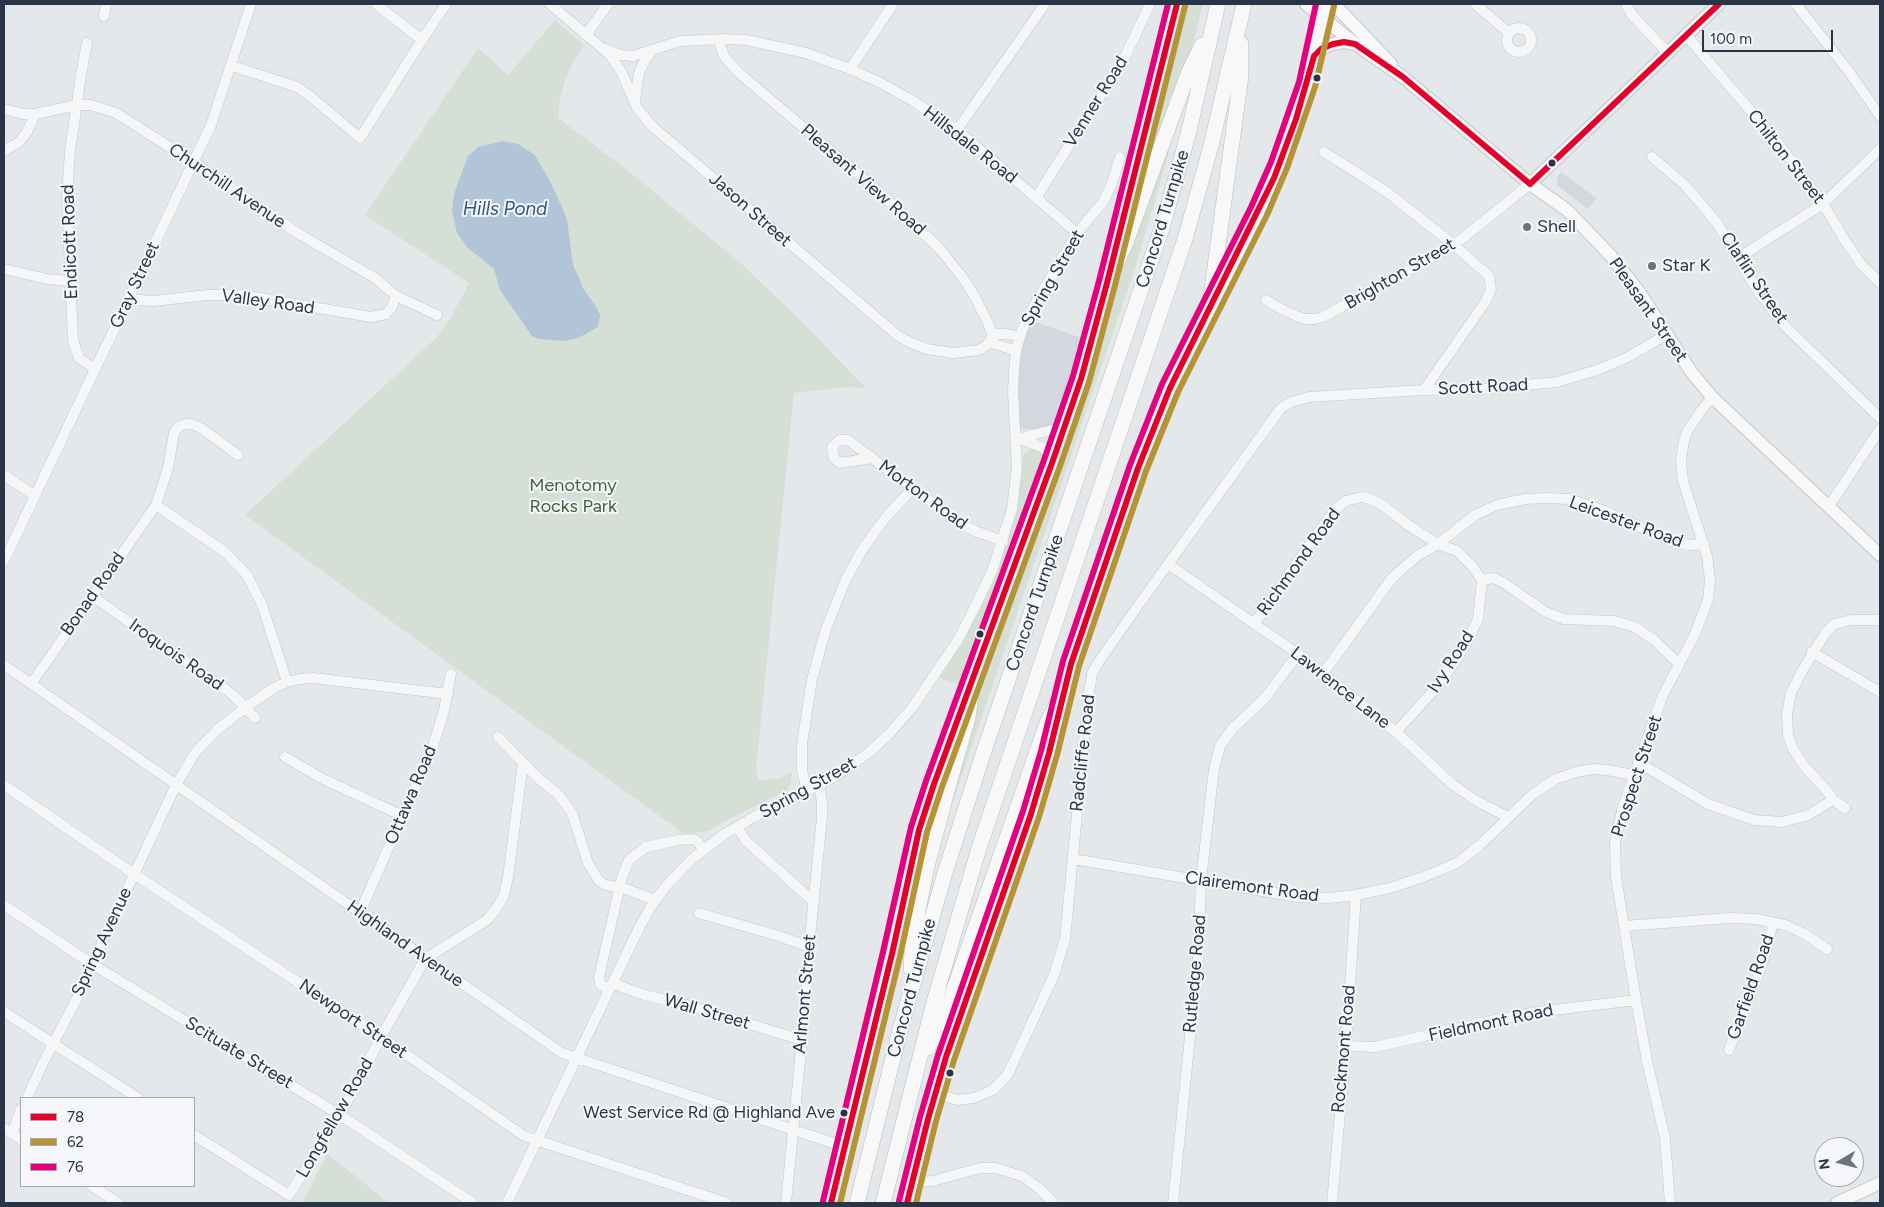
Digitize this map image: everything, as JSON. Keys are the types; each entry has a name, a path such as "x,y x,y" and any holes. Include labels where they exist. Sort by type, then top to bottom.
{"highway":[{"name":"Concord Turnpike","path":"857,1203 909,999 973,785 1153,257 1180,166 1218,4"},
{"path":"1209,311 1241,76 1242,11"},
{"name":"Concord Turnpike","path":"883,1203 951,940 986,825 1187,231 1209,154 1242,11"},
{"path":"1107,283 1125,245 1188,74 1214,22"},
{"path":"909,999 913,936 923,882 968,718 974,674"},
{"path":"915,1074 946,1012 1047,723 1065,688"}],"main road":[{"name":"Concord Turnpike","path":"832,1203 892,954 907,878 919,830 934,784 1067,422 1090,348 1177,4"},
{"path":"907,1203 936,1094 957,1026 1035,802 1076,649 1150,436 1170,388 1274,178 1296,119 1314,56 1325,4"},
{"name":"Pleasant Street","path":"1334,4 1372,42 1403,77"},
{"name":"Brighton Street","path":"1530,184 1719,4"},
{"name":"Pleasant Street","path":"1310,5 1355,44 1403,77 1530,184 1566,210 1611,256 1640,293 1692,373 1712,397 1880,555"},
{"path":"1314,56 1321,49 1333,44 1344,42 1355,44"},
{"path":"1838,1203 1880,1183"}],"street":[{"path":"104,16 106,4"},
{"name":"Gray Street","path":"4,561 215,114 251,4"},
{"path":"376,4 422,40"},
{"path":"232,66 297,87 360,138 446,4"},
{"name":"Jason Street","path":"550,4 604,48 619,68 635,104 652,126 897,335 921,347 947,352 976,351 982,349 991,339 1007,334 1020,337"},
{"path":"586,34 608,4"},
{"path":"850,69 893,4"},
{"path":"957,130 1045,4"},
{"name":"Venner Road","path":"1036,198 1122,61 1150,4"},
{"path":"1475,4 1509,33"},
{"path":"1626,4 1636,19 1667,52"},
{"path":"1796,4 1850,72 1880,116"},
{"name":"Chilton Street","path":"1686,35 1778,143 1823,204 1861,264 1880,283"},
{"name":"Pleasant View Road","path":"718,39 724,56 738,72 878,191 939,248 963,278 975,297 991,339"},
{"name":"Hillsdale Road","path":"604,48 617,54 629,56 640,55 680,41 746,40 806,53 850,69 881,83 957,130 1076,232"},
{"name":"Endicott Road","path":"87,43 67,185 70,281 75,350 79,358 95,369"},
{"path":"635,104 635,90 639,73 646,58 652,51"},
{"name":"Churchill Avenue","path":"4,109 23,114 35,114 77,105 91,105 116,113 193,162 298,234 375,278 396,296 437,316"},
{"path":"4,151 19,142 27,132 35,114"},
{"path":"1738,258 1823,204 1880,149"},
{"path":"1324,152 1387,192 1454,245 1489,276 1491,289 1486,301 1424,390"},
{"name":"Spring Street","path":"508,1203 638,930 655,900 679,872 704,850 736,827 843,772 866,756 912,708 943,663 970,617 992,571 1010,515 1015,488 1016,439 1013,391 1016,351 1020,337 1028,315 1076,232 1103,202 1112,183 1120,157"},
{"name":"Claflin Street","path":"1652,157 1685,185 1717,223 1757,290 1784,325 1880,418"},
{"name":"Brighton Street","path":"1266,300 1300,318 1315,320 1454,245 1530,184"},
{"path":"4,269 47,279 70,281"},
{"name":"Valley Road","path":"128,299 153,301 208,295 242,295 371,317 386,314 392,307 396,296"},
{"name":"Scott Road","path":"1291,402 1309,397 1424,390 1482,389 1558,382 1597,370 1618,361 1666,335"},
{"path":"991,339 1016,351"},
{"name":"Prospect Street","path":"1670,1203 1665,1138 1647,1061 1636,1000 1616,877 1615,842 1618,821 1665,691 1701,620 1708,600 1709,568 1704,544 1683,481 1681,461 1684,440 1688,430 1712,397"},
{"name":"Radcliffe Road","path":"936,1094 957,1100 974,1098 993,1090 1008,1074 1039,1009 1061,956 1067,931 1088,699 1092,674 1277,412 1291,402"},
{"path":"1016,439 1056,429 1067,422"},
{"name":"Bonad Road","path":"31,684 156,505 168,468 174,433 178,427 192,424 201,428 238,455"},
{"path":"1829,506 1880,429"},
{"path":"1016,439 1042,447 1049,454 1052,463"},
{"name":"Morton Road","path":"872,458 965,527 1002,541"},
{"path":"4,475 35,496"},
{"path":"807,791 802,770 802,744 812,679 826,629 846,578 864,547 881,522 912,489"},
{"name":"Richmond Road","path":"1254,624 1333,512 1340,504 1349,499 1362,497 1375,500 1438,544 1457,551 1473,567 1482,580"},
{"name":"Leicester Road","path":"1322,675 1392,578 1417,556 1438,544 1475,515 1497,504 1525,499 1569,499 1592,506 1671,541 1689,545 1704,544"},
{"path":"156,505 225,552 247,576 262,605 287,682 313,678 448,694"},
{"name":"Lawrence Lane","path":"1168,564 1298,654 1396,732 1452,784 1475,800 1508,817"},
{"path":"1482,580 1494,578 1544,611 1563,619 1614,621 1635,627 1654,640 1679,664"},
{"name":"Ivy Road","path":"1396,732 1436,688 1463,650 1478,619 1482,580"},
{"name":"Iroquois Road","path":"92,596 232,694 255,718"},
{"path":"1845,808 1832,800 1829,793 1805,767 1792,749 1788,735 1787,714 1791,693 1812,652 1826,632 1835,624 1850,620 1880,620"},
{"path":"1812,652 1880,692"},
{"name":"Rutledge Road","path":"1173,1203 1198,958 1201,880 1214,769 1220,746 1232,729 1265,698 1298,654"},
{"name":"Highland Avenue","path":"4,665 557,1050 576,1059 846,1147"},
{"name":"Ottawa Road","path":"360,912 433,747 448,694 451,674"},
{"name":"Spring Avenue","path":"27,1097 88,977 92,964 134,874 187,765 205,742 246,707 287,682"},
{"path":"498,737 523,763 558,794 572,813 588,864 594,876 603,884 655,900"},
{"path":"285,757 323,779 403,816"},
{"path":"1638,762 1708,804 1754,820 1782,822 1808,815 1832,800"},
{"name":"Longfellow Road","path":"195,1136 289,1196 340,1115 425,959 487,920 496,910 504,895 523,763"},
{"name":"Clairemont Road","path":"1073,859 1298,897 1328,898 1356,895 1390,888 1426,876 1457,862 1480,845 1533,794 1556,779 1576,772 1607,770 1634,775"},
{"name":"Newport Street","path":"4,785 134,874 381,1037 524,1136 537,1142 727,1203"},
{"name":"Arlmont Street","path":"786,1203 822,812 819,785"},
{"path":"736,827 746,841 814,902"},
{"path":"611,987 600,984 598,977 619,888 629,860 644,848 668,842 693,839 704,850"},
{"name":"Rockmont Road","path":"1332,1203 1346,1046 1356,895"},
{"name":"Scituate Street","path":"4,904 92,964 340,1115 473,1203"},
{"path":"699,913 779,936 809,947"},
{"path":"1624,926 1730,918 1756,918 1785,925 1803,933 1827,949"},
{"name":"Garfield Road","path":"1729,1050 1762,965 1773,923"},
{"name":"Wall Street","path":"611,987 680,1004 802,1040"},
{"name":"Fieldmont Road","path":"1346,1046 1375,1046 1520,1015 1636,1000"},
{"path":"4,1012 136,1097"},
{"path":"12,1134 20,1112"},
{"path":"912,1182 933,1181 980,1168 996,1168 1022,1176 1041,1190 1053,1203"},
{"path":"94,1187 118,1203"}],"shaded area":[{"path":"1561,172 1597,198 1588,209 1558,186 1557,178"},
{"path":"1030,320 1087,340 1059,425 1041,429 1019,429 1018,389 1020,360"}],"green space":[{"path":"1183,4 1203,4 1190,55 1131,214"},
{"name":"Menotomy Rocks Park","path":"555,20 584,45 565,80 558,118 631,173 742,264 866,388 847,387 794,393 756,768 758,780 781,778 792,771 791,784 786,791 709,831 684,834 245,515 437,337 450,319 469,283 365,215 478,48 508,75"},
{"path":"1167,151 1169,152 1134,271 947,819 968,734 1003,615 1086,386 1126,253"},
{"path":"1029,450 1039,450 1043,454 1044,461 960,684 939,678 970,627 998,568 1017,512 1023,456"},
{"path":"327,1154 362,1181 388,1203 302,1203"}],"water":[{"name":"Hills Pond","path":"503,141 518,144 535,155 552,185 567,219 573,265 582,287 600,315 598,327 580,337 565,341 539,339 532,336 500,290 494,269 467,247 457,233 452,211 454,194 468,156 478,147"}],"transit line":[{"name":"76","path":"823,1201 911,827 1073,376 1099,281 1168,4"},
{"name":"78","path":"831,1203 892,954 919,830 1081,379 1177,4"},
{"name":"76","path":"899,1201 938,1055 1023,811 1041,751 1063,661 1130,465 1162,384 1251,207 1271,162 1299,82 1316,4"},
{"name":"78","path":"907,1203 946,1057 1031,814 1049,753 1071,664 1138,468 1170,388 1274,178 1296,119 1314,56 1321,49 1333,44 1344,42 1355,44 1403,77 1530,184 1719,4"},
{"name":"62","path":"840,1203 900,956 927,832 1089,382 1185,6"},
{"name":"62","path":"916,1203 936,1121 954,1060 1039,817 1057,755 1079,666 1146,471 1178,392 1267,215 1287,168 1315,87 1334,6"}],"place":[{"name":"Shell","path":"1527,227"},
{"name":"Star K","path":"1652,266"},
{"name":"West Service Rd @ Highland Ave","path":"844,1113"}]}
